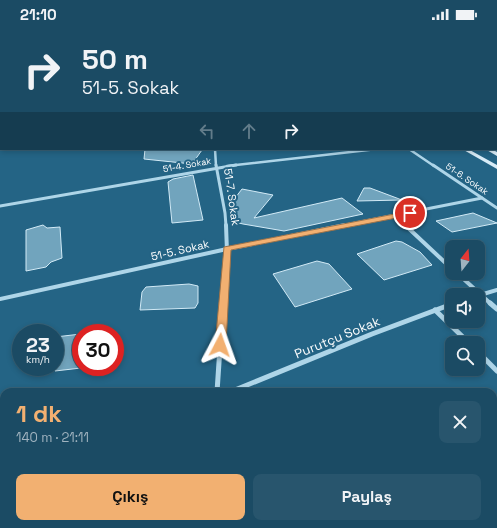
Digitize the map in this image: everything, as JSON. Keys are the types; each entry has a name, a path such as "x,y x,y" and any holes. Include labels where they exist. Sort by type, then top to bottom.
{"main road":[{"path":"466,150 497,167"}],"street":[{"name":"51-7. Sokak","path":"216,150 216,167 225,213 227,249 217,388"},
{"name":"51-4. Sokak","path":"0,206 216,167 369,150"},
{"name":"51-6. Sokak","path":"410,150 497,208"},
{"name":"51-5. Sokak","path":"0,299 227,249 482,198"},
{"path":"395,216 445,262"},
{"path":"464,280 472,288"},
{"path":"485,293 497,290"},
{"path":"485,300 497,309"},
{"name":"Purutçu Sokak","path":"240,388 445,306"},
{"path":"435,310 462,336"},
{"path":"485,359 497,371"}],"building":[{"path":"145,150 202,150 192,164 144,159"},
{"path":"193,175 203,220 172,223 168,182 173,179"},
{"path":"364,188 370,188 402,200 357,201"},
{"path":"242,189 273,195 254,218 342,198 363,214 284,231 243,224 235,222 239,221 235,218 232,202"},
{"path":"473,213 497,223 452,232 436,221"},
{"path":"43,225 47,228 60,227 62,258 51,262 46,267 26,271 26,230"},
{"path":"396,241 402,242 420,252 432,265 384,280 357,254"},
{"path":"317,261 329,264 352,289 295,307 273,274"},
{"path":"189,284 198,286 198,303 195,308 140,310 142,292 146,287"},
{"path":"72,335 72,369 64,370 64,336"}],"route":[{"path":"220,345 227,249 410,213"}]}
